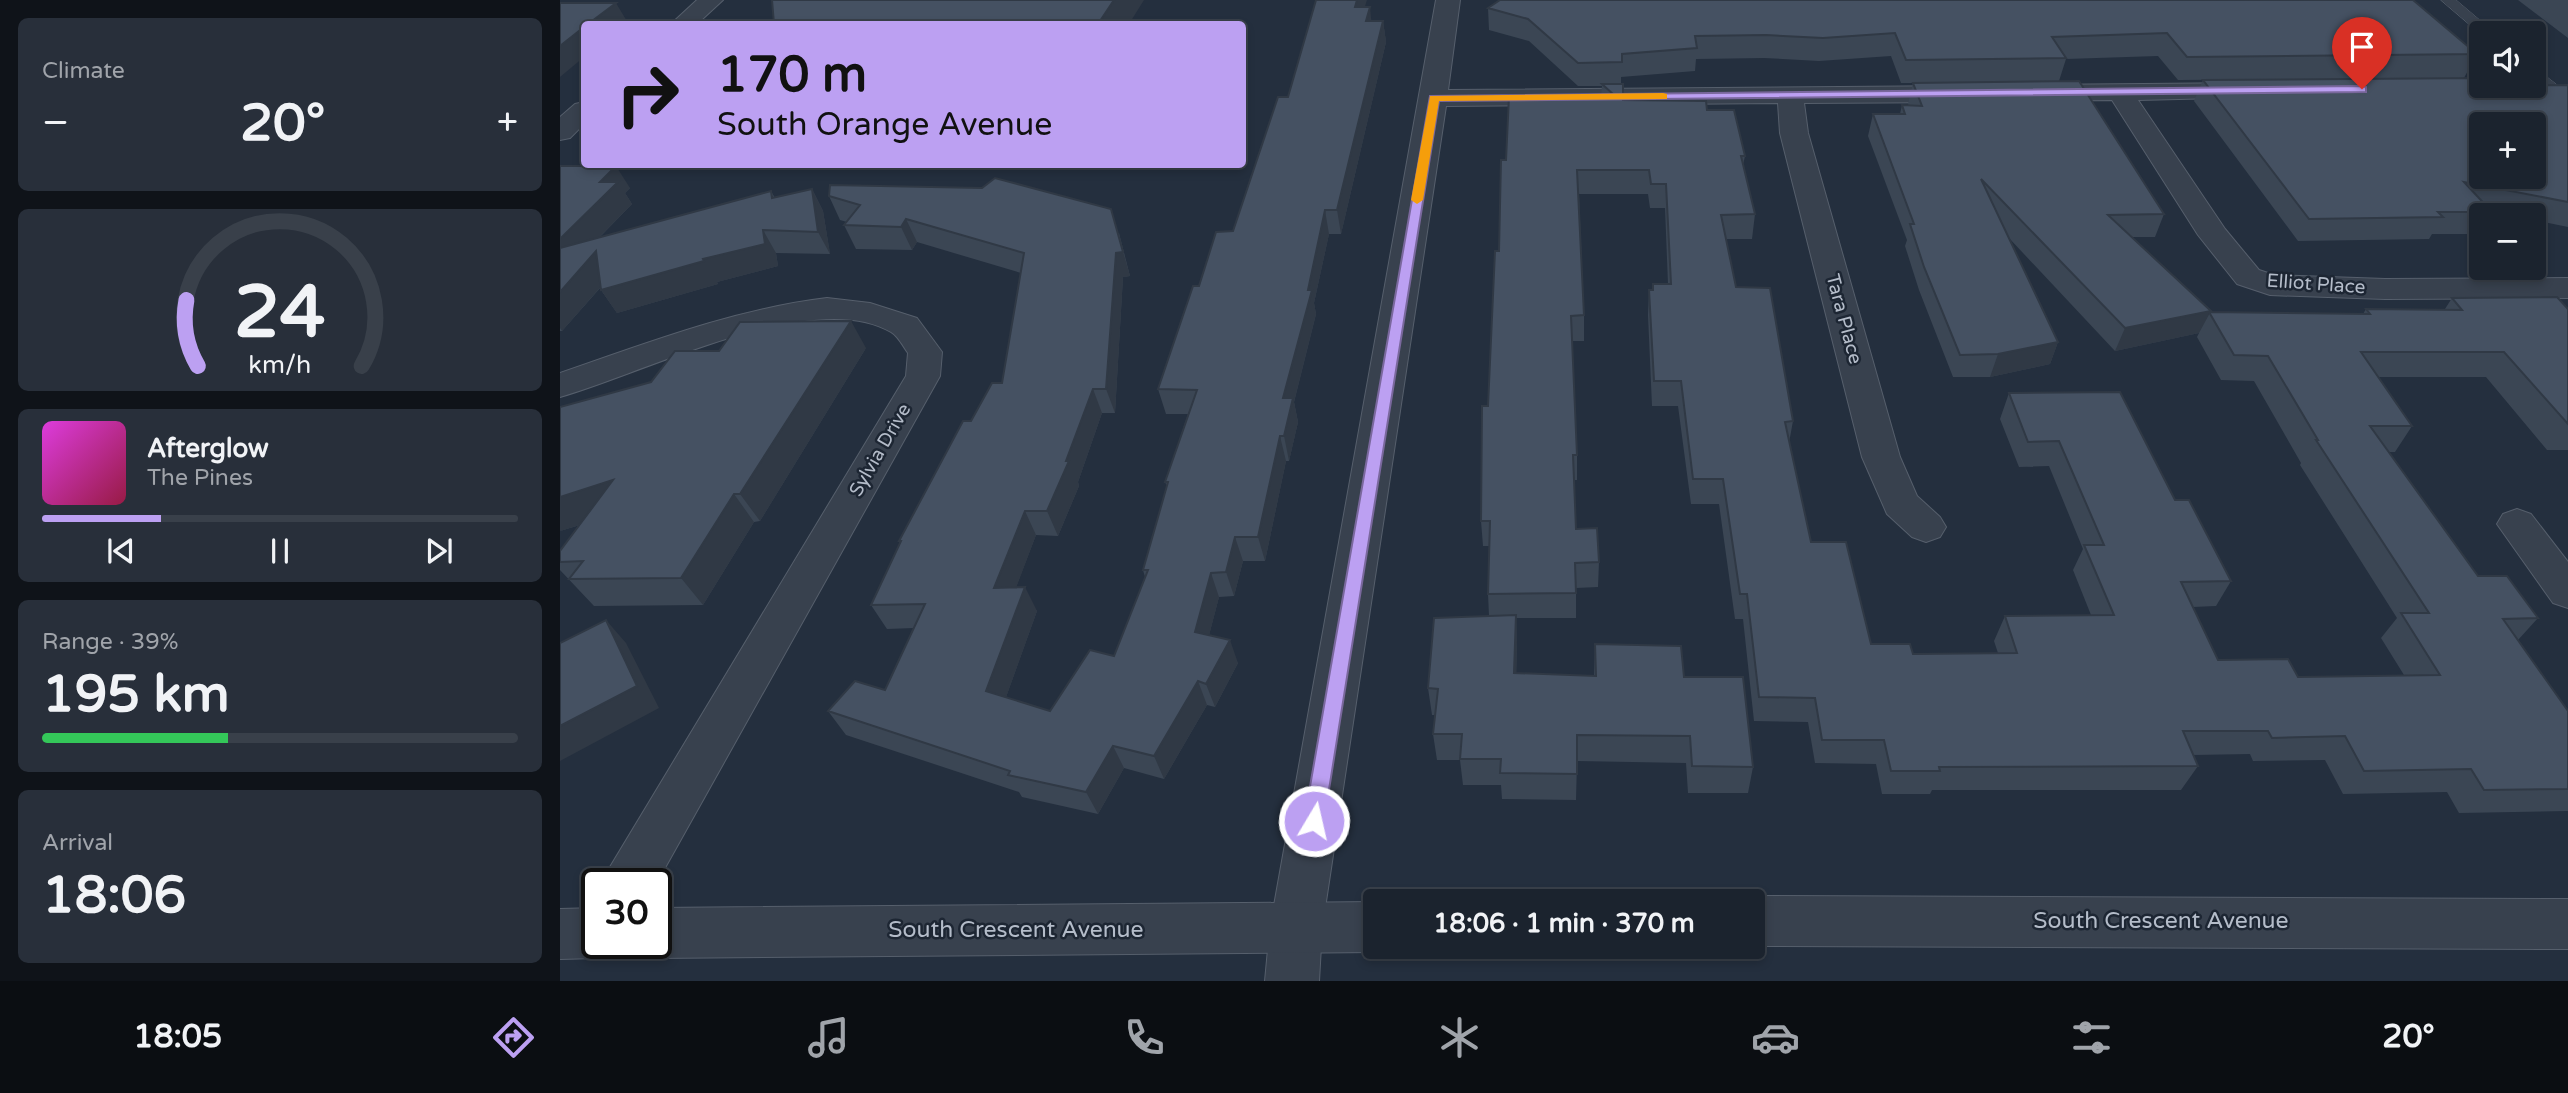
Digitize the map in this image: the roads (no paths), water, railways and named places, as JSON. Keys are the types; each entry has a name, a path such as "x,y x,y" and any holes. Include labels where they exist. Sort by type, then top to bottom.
{"street":[{"path":"686,21 711,0"},
{"path":"1292,981 1296,928 1448,0"},
{"path":"2010,94 2273,90"},
{"name":"Elliot Place","path":"2120,92 2213,235 2248,277 2270,285 2385,289 2568,288"},
{"path":"1434,98 1983,94"},
{"name":"Tara Place","path":"1790,96 1794,132 1881,457 1901,504 1926,527"},
{"path":"560,98 581,99"},
{"path":"560,132 581,113"},
{"name":"Sylvia Drive","path":"560,385 780,314 827,308 870,313 905,326 925,352 923,376 637,868"},
{"path":"2517,524 2568,592"},
{"name":"South Crescent Avenue","path":"1765,921 1886,919 2568,924"},
{"name":"South Crescent Avenue","path":"672,933 1363,927"},
{"path":"560,934 581,933"}],"lane":[{"path":"2448,0 2473,21"}]}
